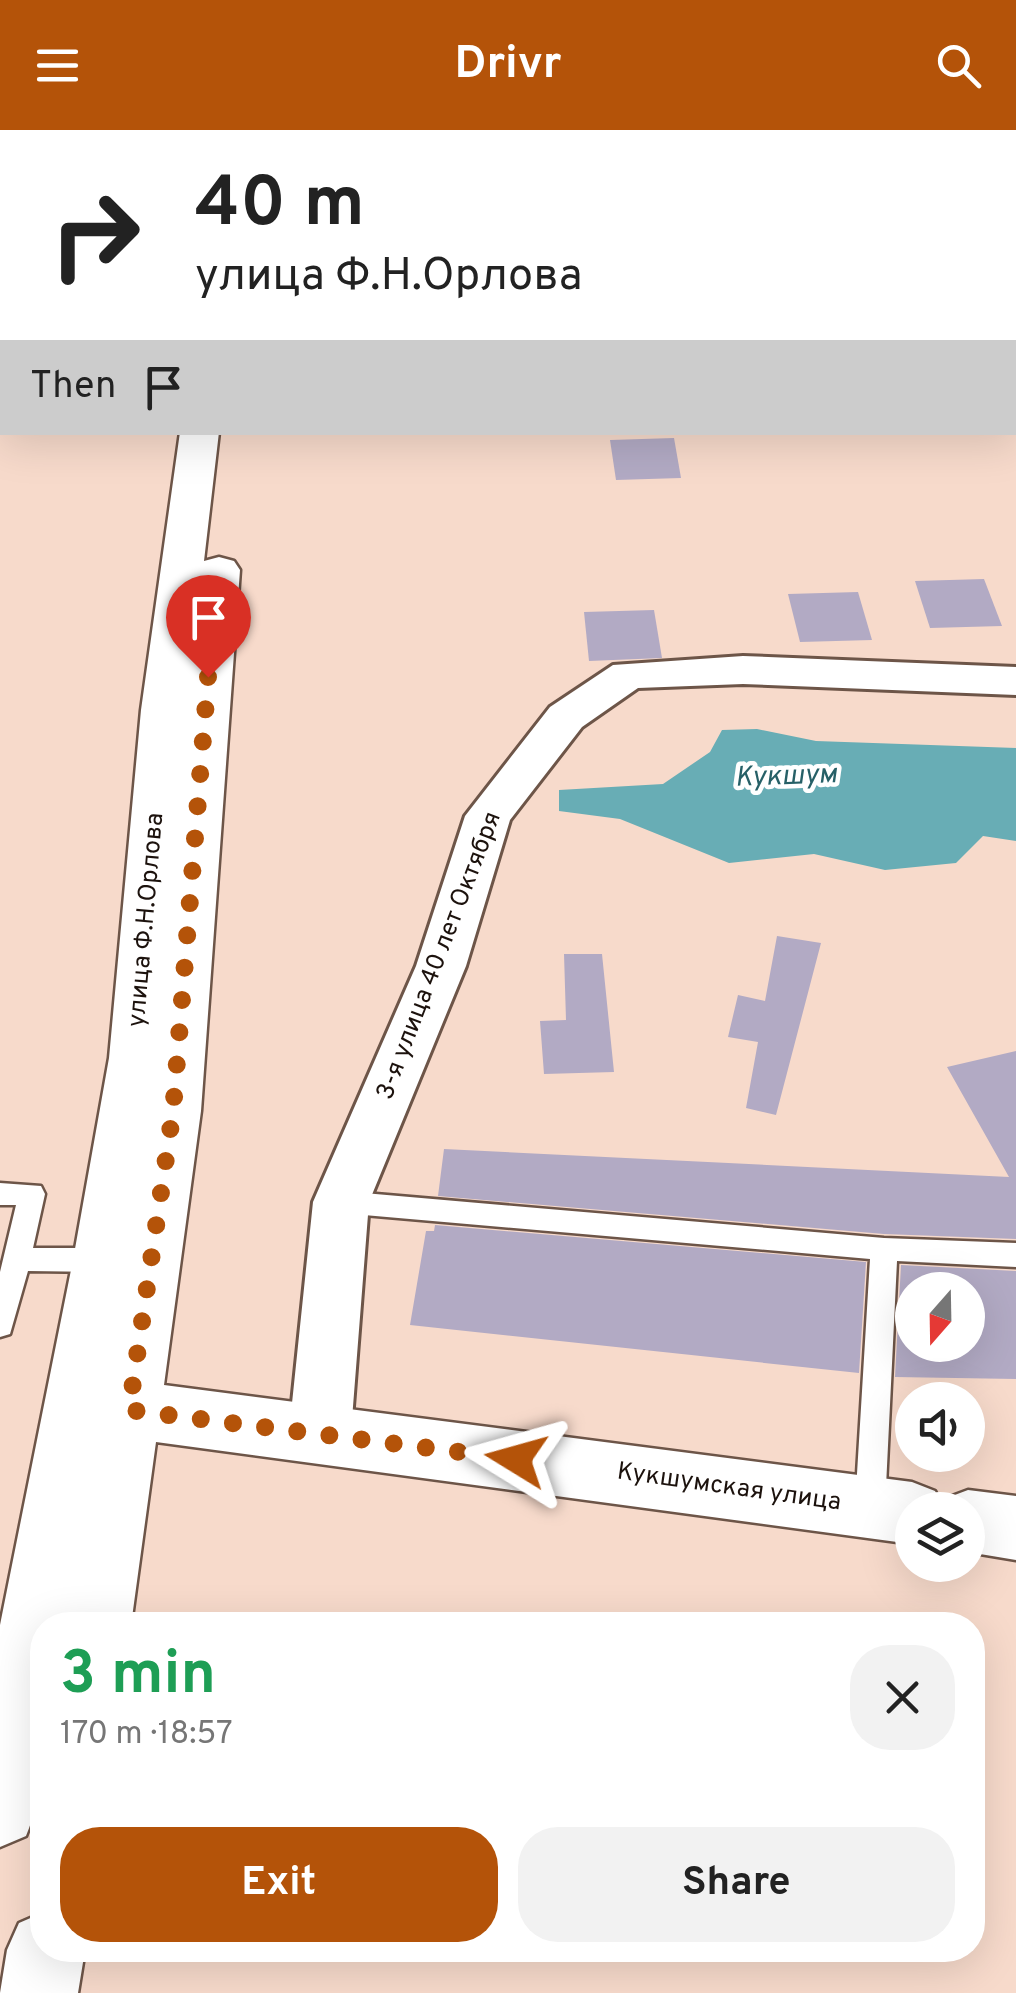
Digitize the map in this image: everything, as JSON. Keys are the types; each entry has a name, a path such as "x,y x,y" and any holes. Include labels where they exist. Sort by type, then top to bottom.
{"main road":[{"name":"улица Ф.Н.Орлова","path":"103,1407 103,1260 136,1058 164,710 200,435"},
{"name":"улица Ф.Н.Орлова","path":"103,1407 173,1111 214,606 235,435"},
{"name":"Кукшумская улица","path":"103,1407 320,1432 891,1510"},
{"path":"96,1612 103,1407"},
{"path":"51,1612 103,1407"},
{"path":"985,1523 1016,1528"},
{"path":"0,1810 30,1693"},
{"path":"39,1993 44,1962"}],"street":[{"name":"3-я улица 40 лет Октября","path":"320,1432 341,1202 441,966 488,816 566,717 628,675 743,670 1016,680"}],"lane":[{"path":"0,1194 32,1194 2,1310"},
{"path":"341,1202 884,1249 1016,1255"},
{"path":"884,1249 891,1510"},
{"path":"18,1259 103,1260"}],"water":[{"name":"Кукшум","path":"757,729 816,741 1016,748 1016,841 983,836 956,863 885,870 814,854 729,863 620,819 559,811 559,790 663,784 710,752 722,730"}],"building":[{"path":"674,438 681,478 616,480 610,440"},
{"path":"984,579 1002,626 930,628 915,581"},
{"path":"858,592 872,640 800,642 788,594"},
{"path":"654,610 662,658 589,661 584,612"},
{"path":"777,936 821,943 776,1115 746,1108 758,1042 728,1037 738,995 765,1001"},
{"path":"564,954 602,954 614,1072 544,1074 540,1021 566,1020"},
{"path":"1016,1051 1016,1239 884,1234 438,1196 444,1149 1009,1177 947,1067"},
{"path":"435,1225 866,1262 859,1373 410,1325 426,1231 434,1231"},
{"path":"901,1265 1016,1271 1016,1379 895,1377 896,1362 985,1362 985,1272 901,1272"}],"route":[{"path":"208,677 173,1111 129,1410 516,1459"}]}
